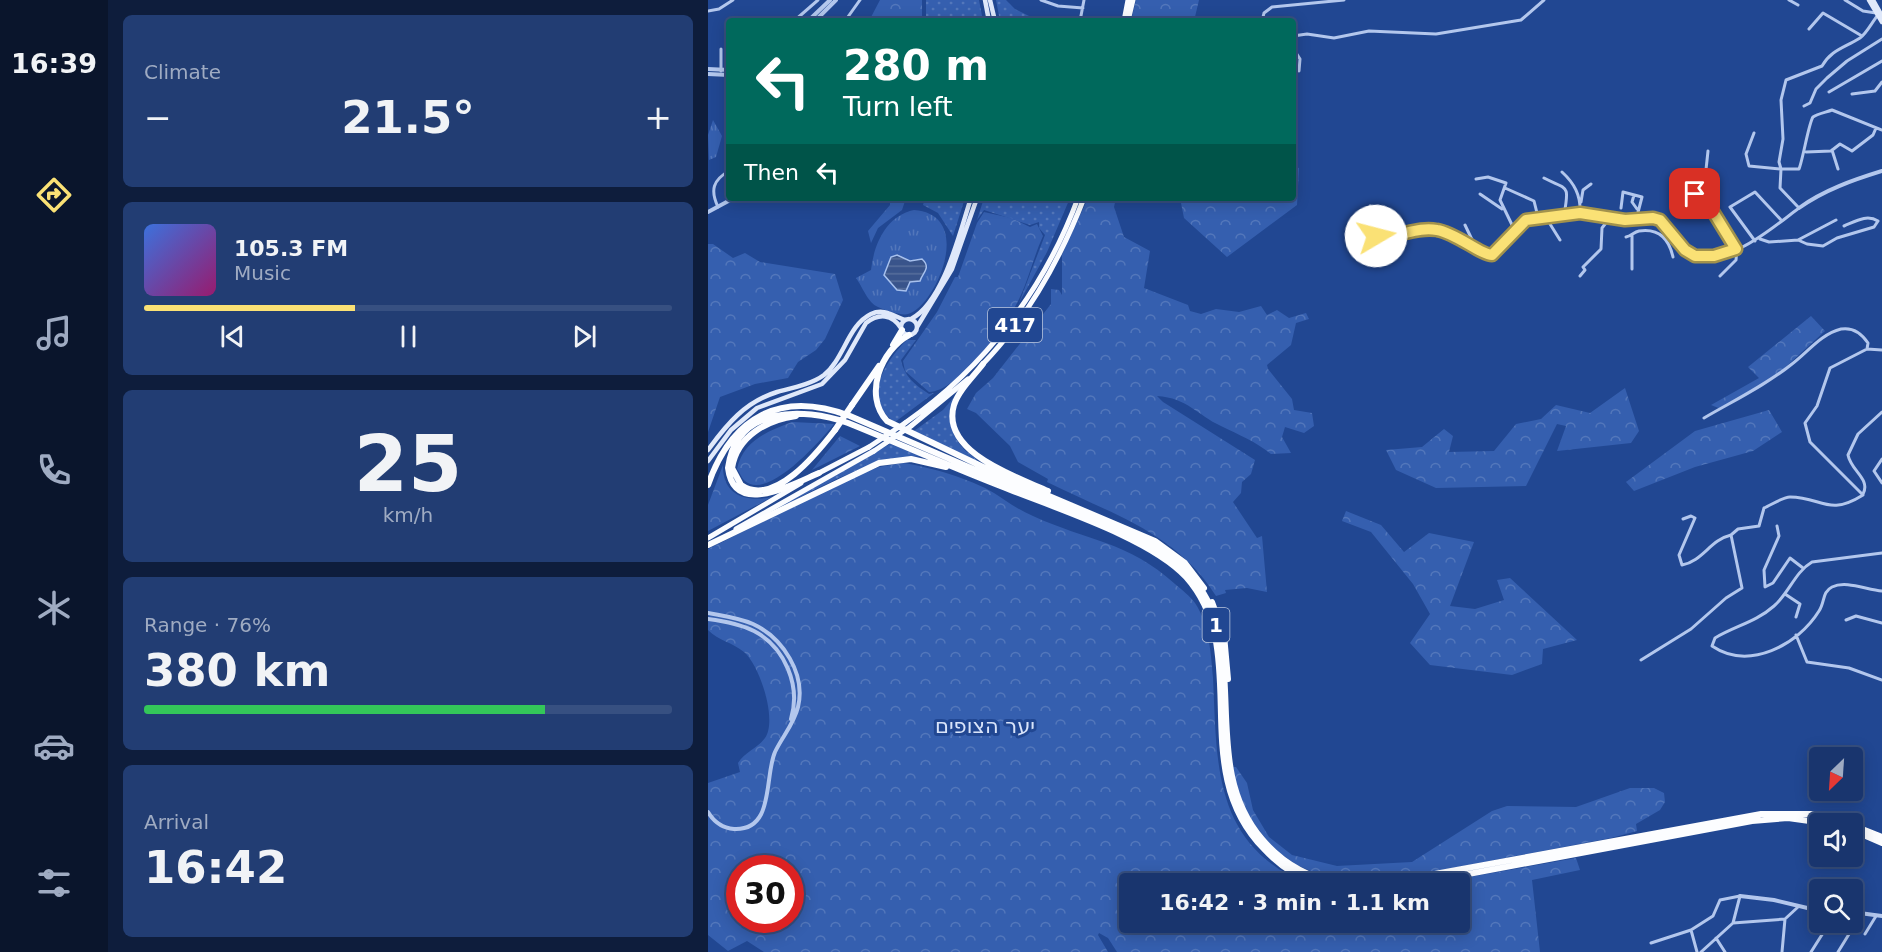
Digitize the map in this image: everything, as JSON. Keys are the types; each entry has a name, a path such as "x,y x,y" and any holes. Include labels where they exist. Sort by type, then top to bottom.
{"highway":[{"path":"839,420 798,416 760,428 741,444 733,464 734,475 748,490 774,485 805,467 835,430 902,329"},
{"path":"909,335 900,341 883,365 875,383 877,406 887,421 1002,476 1117,524"},
{"path":"983,364 954,405 953,421 962,441 987,462 1155,541 1176,554 1207,592 1217,611 1225,645 1226,729"},
{"name":"1","path":"708,485 720,454 742,428 766,412 783,406 818,406 850,416 1142,540 1167,554 1188,573 1211,609 1222,659 1226,729 1234,789 1252,826 1266,844 1288,863 1307,873"},
{"path":"819,473 785,488 755,496 745,494 736,488 728,468 732,451 742,436 769,418 808,412 839,420 978,477"},
{"name":"1","path":"708,545 869,467 888,461 919,460 978,477 1144,546 1170,562 1191,584 1206,608 1215,636 1223,763 1232,800 1244,825 1270,855 1294,873"},
{"path":"1440,873 1761,814 1809,814"},
{"path":"1470,874 1752,821 1788,818 1809,821"},
{"path":"1863,828 1882,836"},
{"path":"1863,835 1882,843"}],"main road":[{"path":"985,0 988,18"},
{"path":"990,0 993,18"},
{"path":"1125,18 1128,0"},
{"path":"1129,18 1133,0"},
{"path":"1871,0 1882,22"},
{"path":"902,329 908,319 922,310 942,279 971,201"},
{"path":"708,461 742,418 757,408 822,384 844,360 866,322 876,317 886,316 897,322 909,335 916,332 952,269 976,201"},
{"name":"417","path":"908,425 947,393 986,353 1015,317 1043,274 1077,201"},
{"name":"417","path":"708,545 872,449 908,425 983,364 1026,312 1045,283 1083,201"},
{"path":"708,450 743,409 759,399 821,377 835,364 858,324 869,315 880,311 908,319 917,327"},
{"name":"417","path":"708,538 819,473 872,449"}],"street":[{"path":"708,11 719,9 733,0"},
{"path":"797,18 818,0"},
{"path":"811,18 830,0"},
{"path":"818,18 836,0"},
{"path":"847,18 860,0"},
{"path":"1041,0 1058,6 1083,8"},
{"path":"1081,18 1084,0"},
{"path":"1263,18 1264,13 1272,7 1344,0"},
{"path":"1296,36 1307,34 1334,38 1369,30 1436,34 1521,20 1544,0"},
{"path":"1789,0 1798,5"},
{"path":"1799,208 1780,188 1779,162 1783,139 1780,100 1786,80 1822,66 1825,58 1838,48 1862,36 1878,14 1863,10 1845,0"},
{"path":"1809,29 1823,13 1862,36"},
{"path":"1804,106 1810,103 1816,89 1847,61 1882,39"},
{"path":"721,72 722,49"},
{"path":"1296,52 1300,58 1299,72"},
{"path":"1829,92 1882,61"},
{"path":"708,69 726,74"},
{"path":"708,74 726,71"},
{"path":"1852,94 1875,91 1882,82"},
{"path":"1754,133 1746,154 1749,166 1799,169 1805,152 1807,129 1814,117 1832,110 1882,130"},
{"path":"1805,152 1823,153 1840,144 1852,151 1874,135 1876,129"},
{"path":"1832,150 1835,153 1838,169"},
{"path":"1708,151 1705,179 1709,205"},
{"path":"1370,206 1365,228 1376,236 1428,228 1455,235 1485,254 1492,255 1514,229 1526,220 1580,213 1609,219 1653,218 1665,224 1689,254 1714,256 1760,239 1814,197 1857,178 1882,171"},
{"path":"1562,172 1572,180 1581,202"},
{"path":"715,208 713,186 719,177 726,173"},
{"path":"1476,179 1488,177 1506,183 1500,200 1514,229"},
{"path":"1544,178 1563,185 1566,190 1564,215"},
{"path":"708,184 713,186"},
{"path":"1580,213 1583,190 1592,184"},
{"path":"1505,188 1534,201 1538,217"},
{"path":"1621,208 1623,192 1642,197 1637,209 1636,220"},
{"path":"1755,241 1730,207 1755,192 1782,221"},
{"path":"1480,194 1503,210"},
{"path":"1634,194 1632,202 1637,209"},
{"path":"1695,194 1709,205 1736,249 1736,260 1720,276"},
{"path":"708,212 728,201"},
{"path":"1545,216 1560,240"},
{"path":"1798,240 1823,246 1837,238 1874,227 1878,221 1870,218 1860,219 1844,226"},
{"path":"1580,276 1585,270 1583,267 1601,249 1602,228 1609,219"},
{"path":"1760,239 1769,242 1798,240 1836,220"},
{"path":"1665,224 1664,236 1673,257"},
{"path":"1466,225 1476,248"},
{"path":"1626,237 1638,231 1650,231 1664,236"},
{"path":"1632,235 1632,268"},
{"path":"1704,418 1791,365 1820,340 1832,333 1849,329 1858,332 1868,343 1867,349"},
{"path":"1863,495 1810,441 1805,430 1807,417 1817,406 1822,385 1830,368 1867,349 1882,350"},
{"path":"1683,519 1690,516 1695,518 1679,555 1682,565 1694,563 1712,544 1738,529 1759,526 1764,508 1790,497 1839,506 1848,504 1863,495 1867,488 1866,482 1852,468 1848,454 1858,434 1882,412"},
{"path":"1882,459 1874,471 1882,483"},
{"path":"1777,526 1779,536 1764,570 1765,587 1773,583 1790,558 1803,568"},
{"path":"1641,660 1691,629 1726,598 1742,588 1731,535"},
{"path":"1882,553 1819,560 1803,568 1785,594 1755,621 1715,638 1712,646 1732,654 1753,656 1782,646 1796,636 1821,609 1825,592 1830,587 1842,585 1882,591"},
{"path":"1785,594 1800,604 1796,617"},
{"path":"708,613 756,626 774,639 788,656 797,677 799,699 797,711 774,756 766,802 759,818 747,827 730,829 718,824 708,812"},
{"path":"1846,620 1856,616 1882,623"},
{"path":"708,619 754,631 779,653 790,673 795,698 786,731"},
{"path":"1796,636 1806,662 1849,668 1882,680"},
{"path":"1691,930 1699,952 1733,923 1740,896"},
{"path":"1651,943 1691,930 1713,916 1720,900 1740,896 1774,900 1809,908"},
{"path":"1733,923 1785,919 1798,907"},
{"path":"1863,913 1880,915"},
{"path":"1865,934 1880,915"},
{"path":"1782,952 1785,919"},
{"path":"1811,952 1823,933"},
{"path":"1838,952 1850,933"},
{"path":"1716,938 1725,952"}],"green space":[{"path":"880,0 922,0 922,18 871,18"},
{"path":"926,0 979,0 982,18 926,18"},
{"path":"996,0 1006,0 1015,9 1033,18 999,18"},
{"path":"1136,0 1199,0 1195,18 1132,18"},
{"path":"713,120 722,136 716,157 709,160 708,135"},
{"path":"1296,168 1299,168 1297,205 1227,257 1184,218 1181,201 1296,201"},
{"path":"890,201 905,201 902,210 878,228 871,243 868,231 890,205"},
{"path":"924,201 964,201 953,236 938,213 923,205"},
{"path":"983,201 1069,201 1047,252 1019,303 1045,235 1039,228 1039,222 1030,225 984,210 977,220"},
{"path":"1087,201 1115,201 1114,207 1124,237 1150,251 1144,288 1188,305 1190,311 1201,314 1216,309 1239,312 1261,306 1267,315 1277,310 1289,318 1306,313 1309,319 1296,323 1291,345 1267,365 1292,399 1294,410 1312,413 1314,426 1304,433 1285,427 1282,437 1291,453 1271,454 1253,442 1213,422 1185,403 1157,396 1255,460 1251,474 1242,482 1241,493 1233,502 1257,538 1262,536 1267,592 1247,588 1225,590 1226,593 1216,596 1200,574 1162,540 1118,515 1047,482 1048,479 1018,462 1010,446 976,413 967,409 976,393 993,378 1051,304 1051,289 1059,290 1062,295 1062,255"},
{"path":"914,210 933,216 943,228 947,244 938,280 929,296 918,308 908,314 889,311 874,305 856,278 871,270 875,250 883,232 904,213","holes":["897,254 910,260 923,259 927,268 920,282 910,283 906,291 897,290 884,275 891,257"]},
{"path":"984,212 1011,218 1030,227 1037,224 1043,236 1022,293 998,332 965,372 940,389 929,392 905,371 903,361 937,312 955,277 958,277 977,223"},
{"path":"708,244 713,244 733,258 745,253 760,262 835,274 843,300 825,339 816,350 798,362 788,378 755,384 720,397 708,432"},
{"path":"1811,316 1825,331 1779,373 1721,409 1711,405 1759,378 1748,367"},
{"path":"907,340 916,340 901,360 905,371 919,387 929,394 934,393 895,422 885,413 879,403 878,392 885,369"},
{"path":"1625,388 1639,431 1631,443 1557,451 1566,426 1557,424 1526,486 1436,488 1396,470 1386,450 1422,447 1444,429 1453,436 1449,452 1494,451 1516,424 1541,419 1556,405 1590,413"},
{"path":"955,396 950,419 953,433 961,446 978,462 914,431 943,410"},
{"path":"1769,410 1782,432 1753,451 1695,467 1634,491 1626,482 1695,431"},
{"path":"792,422 834,424 806,454 780,476 767,483 755,485 745,481 737,469 745,451 766,433"},
{"path":"840,436 860,446 812,470"},
{"path":"890,444 924,457 905,457 884,461 862,469 759,518"},
{"name":"יער הצופים","path":"903,463 950,474 974,483 1033,516 1107,543 1141,559 1188,595 1200,611 1210,649 1216,741 1226,798 1237,823 1252,846 1275,866 1287,873 1119,873 1119,933 1470,933 1470,877 1576,858 1580,870 1532,880 1540,952 1117,952 1108,938 1099,933 1108,952 764,952 747,941 728,951 708,935 708,783 740,772 738,763 765,738 769,719 761,680 750,658 708,630 708,549 858,475 879,467"},
{"path":"723,465 727,484 737,494 753,499 772,497 708,531 708,505"},
{"path":"1346,511 1381,525 1404,552 1429,533 1474,542 1450,606 1475,609 1504,600 1497,580 1510,578 1577,640 1543,649 1542,664 1512,675 1430,665 1410,643 1430,614 1413,584 1371,532 1342,521"},
{"path":"1232,767 1236,767 1247,783 1253,810 1269,837 1292,855 1337,866 1412,862 1492,811 1507,806 1576,807 1630,788 1654,788 1664,793 1665,802 1660,810 1636,824 1637,831 1426,873 1315,873 1297,865 1274,849 1244,811"}],"shaded area":[{"path":"897,255 910,261 922,259 926,265 920,281 910,282 906,291 897,290 884,275 891,257"}],"route":[{"path":"1376,236 1389,236 1428,228 1440,230 1463,239 1488,256 1508,240 1514,229 1526,220 1580,213 1609,219 1653,218 1660,220 1667,225 1685,250 1695,256 1714,256 1736,249 1715,213 1706,201 1695,194"}]}
